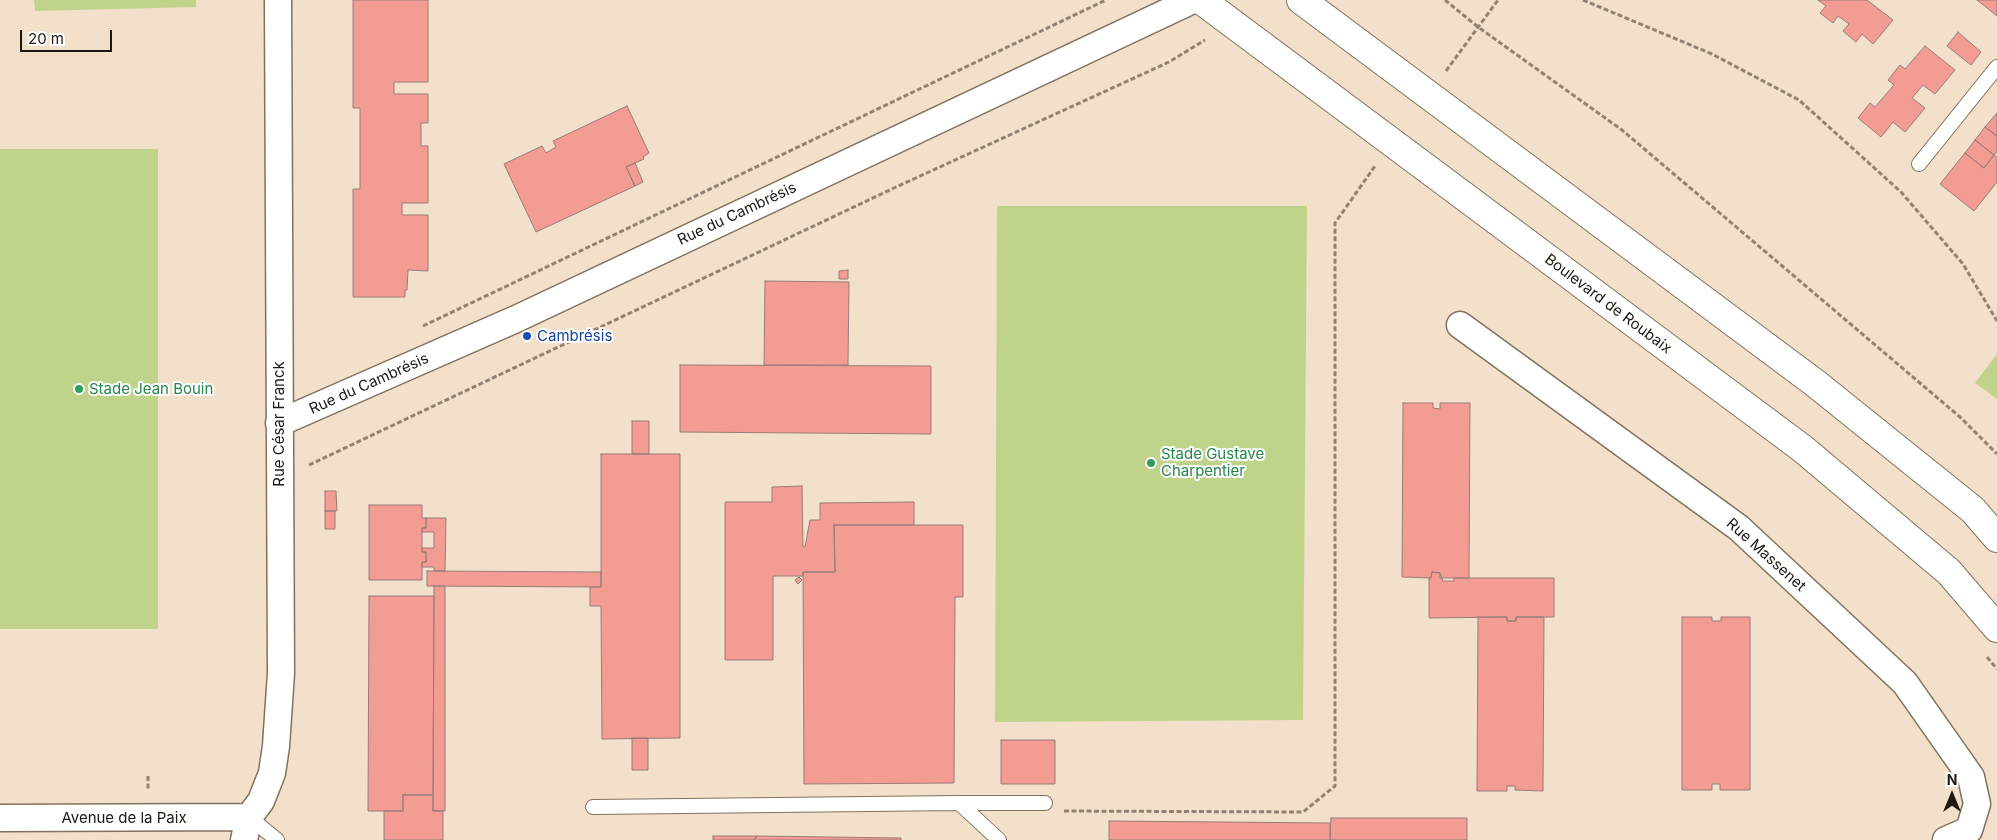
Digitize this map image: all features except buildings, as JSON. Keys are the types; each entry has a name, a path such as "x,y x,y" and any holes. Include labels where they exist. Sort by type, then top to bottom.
{"main road":[{"name":"Boulevard de Roubaix","path":"1201,0 1803,450 1949,572 1997,628"},
{"path":"1301,0 1815,383 1973,510 1997,538"}],"street":[{"name":"Rue César Franck","path":"247,828 261,801 272,773 276,746 281,673 278,0"},
{"name":"Rue du Cambrésis","path":"279,423 516,319 1193,0"},
{"name":"Rue Massenet","path":"1460,325 1739,528 1905,683 1971,776 1977,804 1969,830 1946,840"},
{"name":"Avenue de la Paix","path":"0,818 247,828"}],"lane":[{"path":"1919,164 1997,67"},
{"path":"959,803 999,840"},
{"path":"593,807 1045,803"},
{"path":"247,828 277,840"}],"path":[{"path":"414,330 1106,0"},
{"path":"1445,0 1478,27 1622,130 1960,417 1997,454"},
{"path":"1429,95 1498,0"},
{"path":"1584,0 1712,54 1799,100 1900,192 1962,264 1997,321"},
{"path":"279,479 894,188 1169,62 1233,23"},
{"path":"1045,803 1067,812 1303,812 1335,786 1335,222 1392,143"}],"green space":[{"path":"34,0 196,0 196,7 35,11"},
{"name":"Stade Jean Bouin","path":"0,149 158,149 158,629 0,629"},
{"name":"Stade Gustave Charpentier","path":"997,206 1307,206 1303,720 995,722"},
{"path":"1997,354 1997,399 1975,383"}],"place":[{"name":"Cambrésis","path":"527,336"},
{"name":"Stade Jean Bouin","path":"79,389"},
{"name":"Stade Gustave Charpentier","path":"1151,463"}]}
